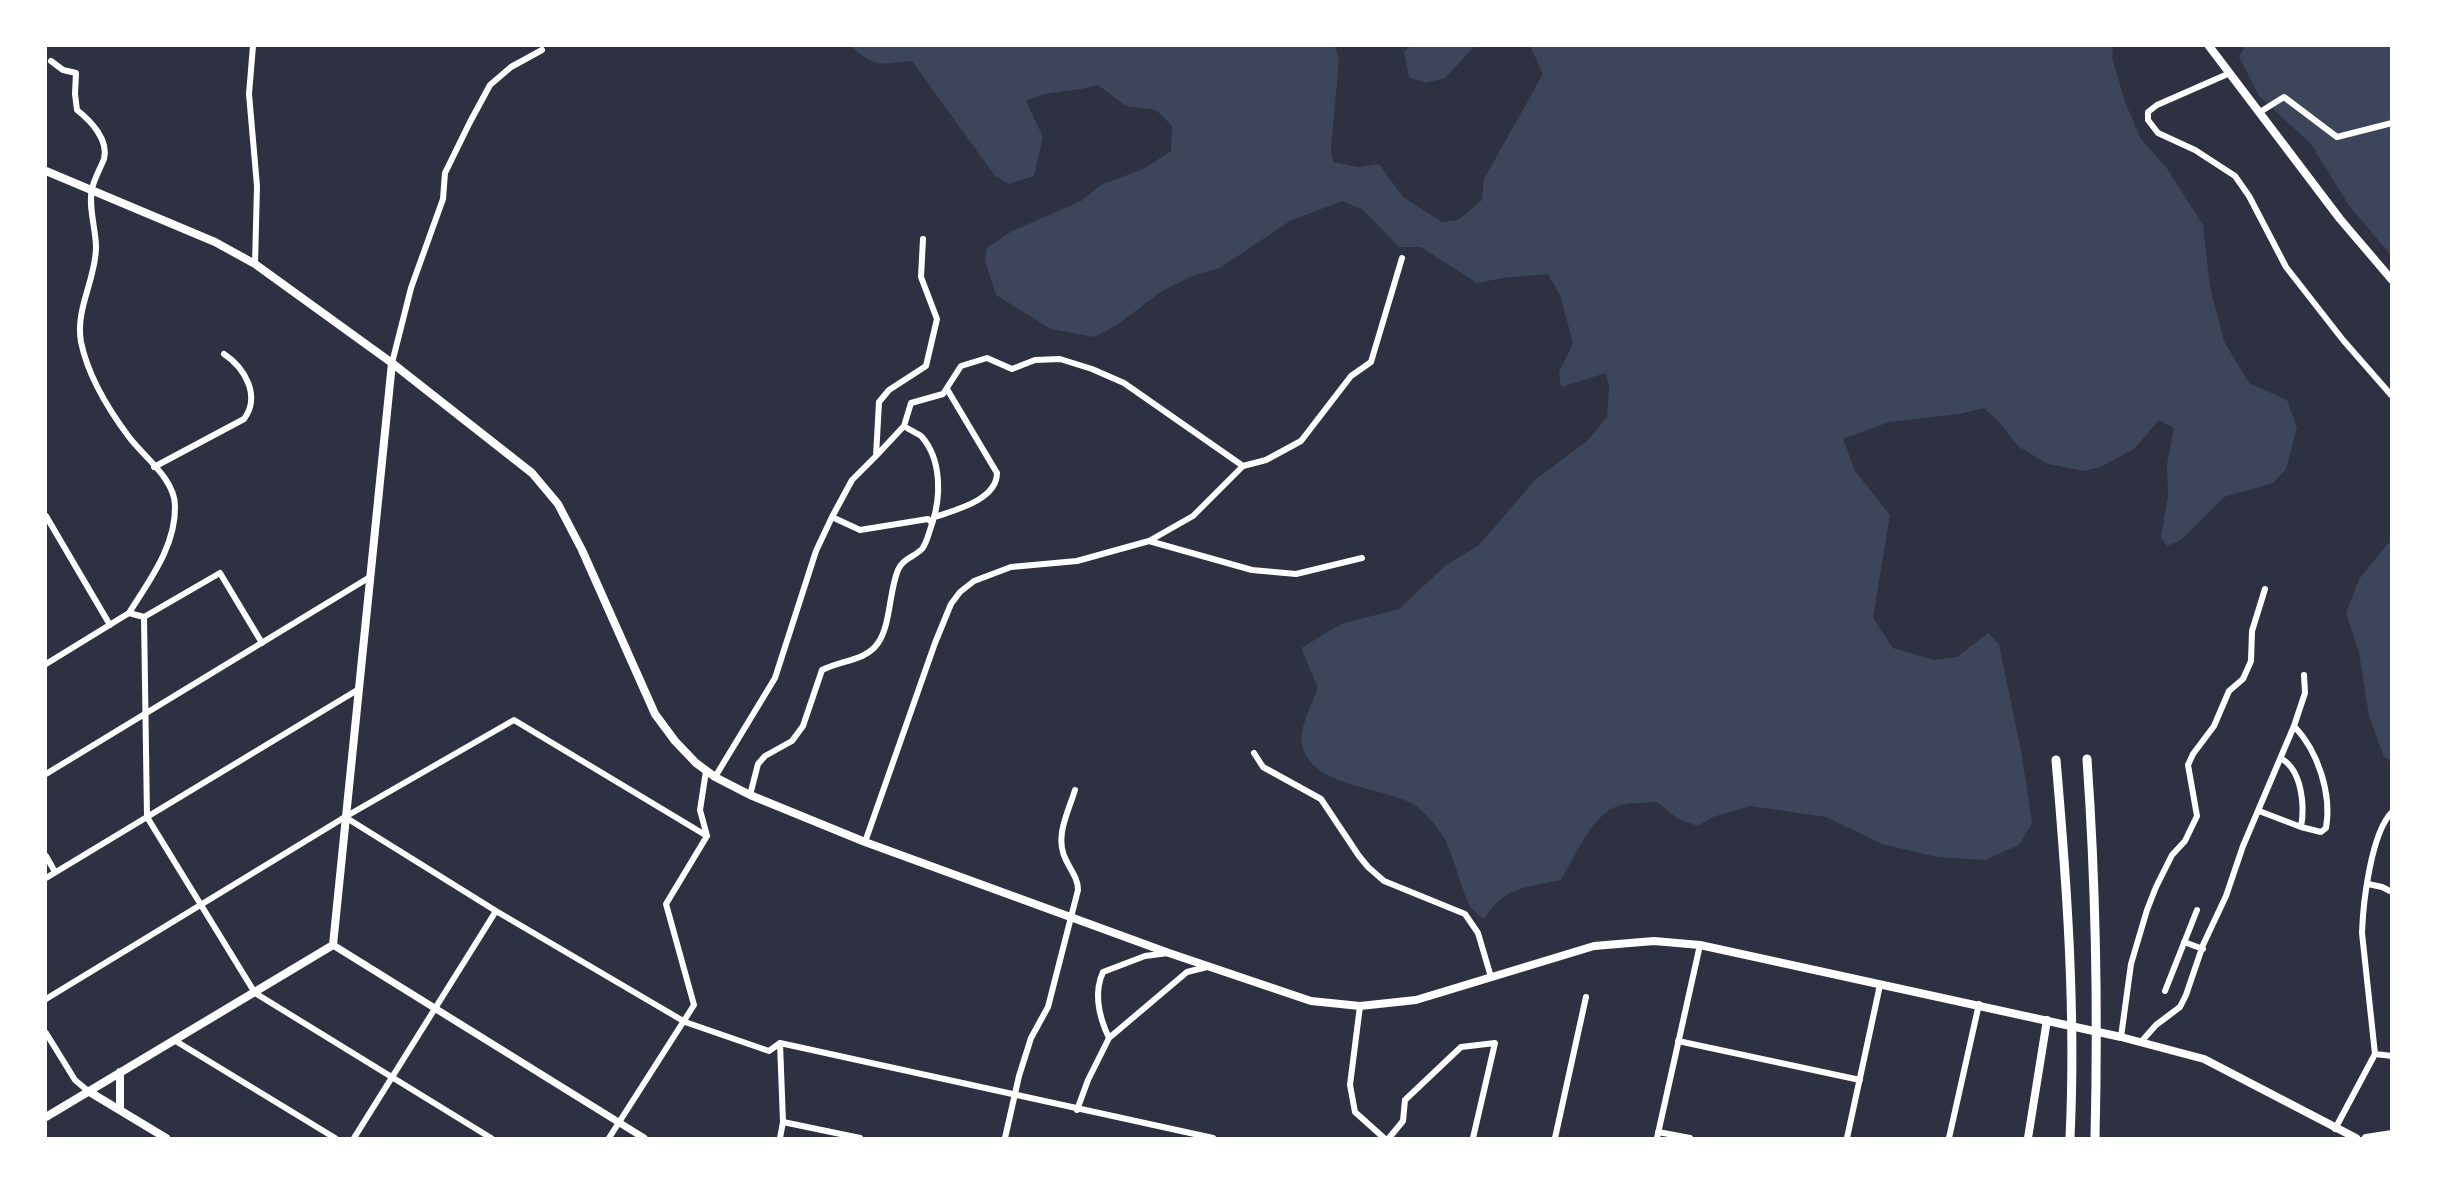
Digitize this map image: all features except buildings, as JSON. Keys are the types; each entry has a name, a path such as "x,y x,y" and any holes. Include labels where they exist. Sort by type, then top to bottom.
{"main road":[{"path":"2209,46 2340,219 2392,280"},
{"path":"46,171 215,242 255,264 392,363 532,472 558,503 582,550 655,714 675,741 706,771 750,795 865,842 1168,953 1311,1002 1360,1006 1416,1000 1594,946 1654,941 1700,945 1979,1004 2204,1059 2350,1137"},
{"path":"46,1116 332,945 392,363"},
{"path":"2056,760 2067,885 2073,1004 2070,1139"},
{"path":"2087,760 2096,933 2098,1047 2095,1139"},
{"path":"2028,1139 2047,1020"},
{"path":"120,1072 120,1110"},
{"path":"88,1091 166,1139"},
{"path":"2366,1139 2392,1134"}],"street":[{"path":"253,46 249,94 257,186 255,264"},
{"path":"392,363 411,288 443,200 446,173 470,122 490,85 510,67 542,50"},
{"path":"46,664 129,613 154,574 168,542 174,517 173,493 105,401 92,375 81,340 83,304 96,249 92,190 105,156 104,143 78,110 75,94 76,73 51,61"},
{"path":"2230,73 2157,105 2148,112 2148,120 2158,133 2195,150 2235,176 2249,196 2286,267 2343,340 2392,396"},
{"path":"2260,112 2284,97 2337,136 2392,122"},
{"path":"876,456 879,402 889,390 926,366 937,319 921,277 923,239"},
{"path":"865,842 935,643 951,604 960,592 974,582 1011,567 1077,561 1149,541 1193,516 1243,466 1266,460 1301,441 1351,376 1371,362 1402,258"},
{"path":"154,467 244,419 249,412 250,393 245,373 224,354"},
{"path":"715,777 775,678 816,551 852,480 904,426 911,403 943,394 961,366 987,358 1012,369 1035,360 1060,359 1124,383 1243,466"},
{"path":"832,517 860,530 934,520 972,505 988,491 997,478 997,473 947,389"},
{"path":"750,795 758,764 765,756 792,741 803,726 822,670 838,661 862,657 878,643 885,627 894,579 900,564 923,548 934,520 939,479 932,455 921,436 904,426"},
{"path":"46,516 110,625"},
{"path":"1149,541 1252,570 1296,574 1363,558"},
{"path":"129,613 144,617 220,573 262,643"},
{"path":"46,774 370,577"},
{"path":"2121,1037 2131,964 2147,911 2172,855 2185,841 2197,816 2188,765 2214,726 2229,691 2243,679 2251,662 2252,631 2265,589"},
{"path":"144,617 147,817 255,993 491,1139"},
{"path":"2141,1042 2156,1025 2180,1007 2226,897 2243,846 2294,726 2305,693 2304,675"},
{"path":"46,878 359,689"},
{"path":"46,999 345,817 514,720 707,836"},
{"path":"2259,811 2301,827 2321,832 2326,828 2328,800 2322,775 2301,733 2294,726"},
{"path":"1254,753 1263,767 1321,799 1359,856 1375,874 1395,887 1465,914 1478,933 1491,977"},
{"path":"2281,759 2290,764 2297,778 2304,814 2301,827"},
{"path":"609,1139 694,1005 666,904 707,836 700,810 706,771"},
{"path":"1005,1139 1031,1038 1048,1007 1078,890 1078,882 1063,853 1061,834 1075,790"},
{"path":"2334,1129 2375,1054 2362,933 2374,847 2392,812"},
{"path":"345,817 496,911 685,1022 769,1051 780,1043 1213,1139"},
{"path":"2382,829 2392,828"},
{"path":"46,856 55,872"},
{"path":"2368,884 2392,892"},
{"path":"2165,991 2197,910"},
{"path":"354,1139 496,911"},
{"path":"2184,942 2203,948"},
{"path":"332,945 644,1139"},
{"path":"1690,1139 1657,1135 1700,945"},
{"path":"1109,1038 1098,1005 1098,984 1103,972 1145,956 1168,953"},
{"path":"1077,1110 1088,1080 1109,1038 1187,972 1209,967"},
{"path":"1847,1139 1881,985"},
{"path":"1555,1139 1586,997"},
{"path":"1949,1139 1979,1004"},
{"path":"1360,1006 1350,1085 1354,1112 1386,1139 1403,1121 1405,1100 1461,1047 1494,1043 1474,1139"},
{"path":"46,1033 75,1080 88,1091"},
{"path":"174,1040 335,1139"},
{"path":"1678,1041 1860,1080"},
{"path":"780,1043 783,1122 780,1139"},
{"path":"2375,1054 2392,1056"},
{"path":"783,1122 860,1139"}],"shaded area":[{"path":"851,46 1335,46 1339,60 1331,148 1333,162 1358,167 1379,164 1403,197 1442,222 1458,220 1482,200 1484,179 1543,74 1530,46 2113,46 2112,57 2125,102 2141,139 2168,170 2203,225 2210,287 2224,341 2249,383 2287,400 2297,428 2286,469 2273,483 2224,497 2181,540 2167,546 2161,537 2168,496 2167,464 2174,428 2159,420 2134,449 2100,467 2084,471 2048,464 2019,447 1984,408 1959,414 1889,422 1843,439 1855,471 1890,515 1873,618 1893,648 1934,660 1957,657 1988,633 1999,644 2022,756 2032,823 2019,845 1985,860 1937,857 1882,844 1826,817 1750,806 1713,817 1697,826 1677,818 1657,802 1627,804 1608,811 1592,827 1561,880 1526,887 1508,894 1484,919 1469,904 1451,853 1435,825 1421,810 1398,798 1332,777 1308,759 1302,745 1302,731 1318,688 1301,648 1341,624 1399,609 1446,565 1479,545 1535,480 1587,441 1607,417 1609,388 1606,373 1561,387 1559,372 1573,343 1560,295 1548,274 1477,283 1421,247 1399,247 1363,210 1342,201 1290,221 1220,268 1193,276 1162,291 1117,325 1094,337 1051,329 996,295 985,261 987,248 1012,231 1081,201 1101,185 1143,169 1171,151 1172,126 1156,110 1126,106 1098,85 1034,97 1026,101 1043,137 1034,176 1009,184 995,176 912,61 873,62"},
{"path":"1410,46 1475,46 1445,78 1426,83 1409,77 1404,52"},
{"path":"2245,46 2391,46 2391,255 2350,207 2311,144 2259,96 2239,57"},
{"path":"2391,540 2391,761 2384,757 2369,716 2359,653 2346,613 2359,579"}]}
